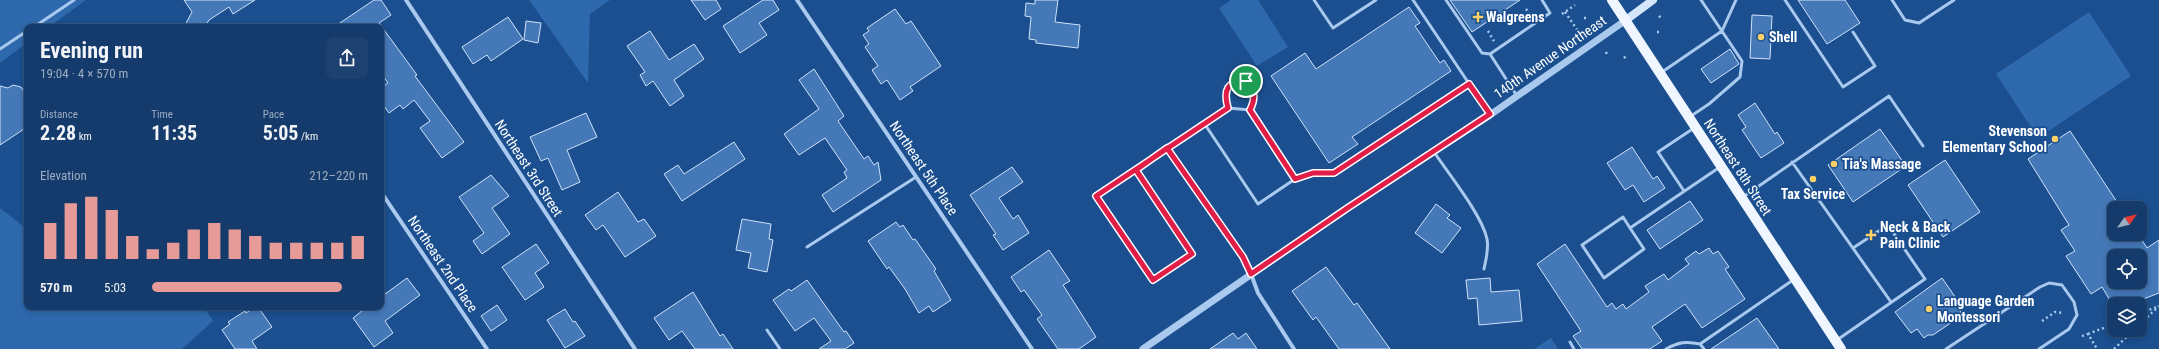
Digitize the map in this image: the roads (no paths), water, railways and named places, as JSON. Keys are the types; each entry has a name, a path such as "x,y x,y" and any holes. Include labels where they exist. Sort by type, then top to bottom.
{"main road":[{"name":"Northeast 8th Street","path":"1612,0 1838,345"},
{"name":"140th Avenue Northeast","path":"1626,20 1653,0"}],"street":[{"name":"Northeast 3rd Street","path":"406,0 635,349"},
{"name":"Northeast 5th Place","path":"797,0 1032,349"},
{"name":"140th Avenue Northeast","path":"1143,349 1251,274 1517,96 1626,20"},
{"name":"Northeast 2nd Place","path":"384,196 487,349"},
{"path":"1251,274 1258,293 1294,349"}],"lane":[{"path":"38,24 74,0"},
{"path":"1314,0 1333,28 1376,0"},
{"path":"1413,0 1490,114"},
{"path":"1446,0 1482,53 1490,54 1550,13 1542,0"},
{"path":"1690,117 1709,104 1740,77 1742,61 1700,0"},
{"path":"1661,73 1722,31 1736,0"},
{"path":"1786,0 1843,87 1875,66 1853,32"},
{"path":"1892,0 1906,20 1919,23 1954,0"},
{"path":"0,48 24,33"},
{"path":"1490,54 1517,96"},
{"path":"1228,108 1225,98 1228,87 1236,81 1246,81 1253,89 1254,100 1250,110"},
{"path":"1204,123 1258,204 1295,179 1313,173 1334,173 1469,84"},
{"path":"1742,198 1888,96 1923,146"},
{"path":"1136,170 1192,254 1153,280 1096,196 1228,108 1250,110"},
{"path":"1250,110 1295,179"},
{"path":"1684,191 1658,152 1696,127"},
{"path":"1167,148 1243,257 1251,274"},
{"path":"1433,151 1481,224 1487,245 1484,269"},
{"path":"1792,162 1891,302"},
{"path":"1630,228 1721,166"},
{"path":"807,247 916,177"},
{"path":"1623,217 1630,228 1644,249 1604,278 1582,245 1623,217"},
{"path":"1838,345 1891,302 1925,279 1888,225 1853,248"},
{"path":"1700,344 1795,279"},
{"path":"1946,349 2040,287 2049,283 2062,285 2074,302 2078,315 2069,329 2039,349"},
{"path":"767,330 780,349"},
{"path":"1666,349 1678,343 1689,341 1700,344 1704,349"},
{"path":"1570,342 1574,349"}],"place":[{"name":"Walgreens","path":"1478,17"},
{"name":"Shell","path":"1761,37"},
{"name":"Stevenson Elementary School","path":"2055,139"},
{"name":"Tia's Massage","path":"1834,164"},
{"name":"Tax Service","path":"1813,179"},
{"name":"Neck & Back Pain Clinic","path":"1871,235"},
{"name":"Language Garden Montessori","path":"1929,309"}]}
